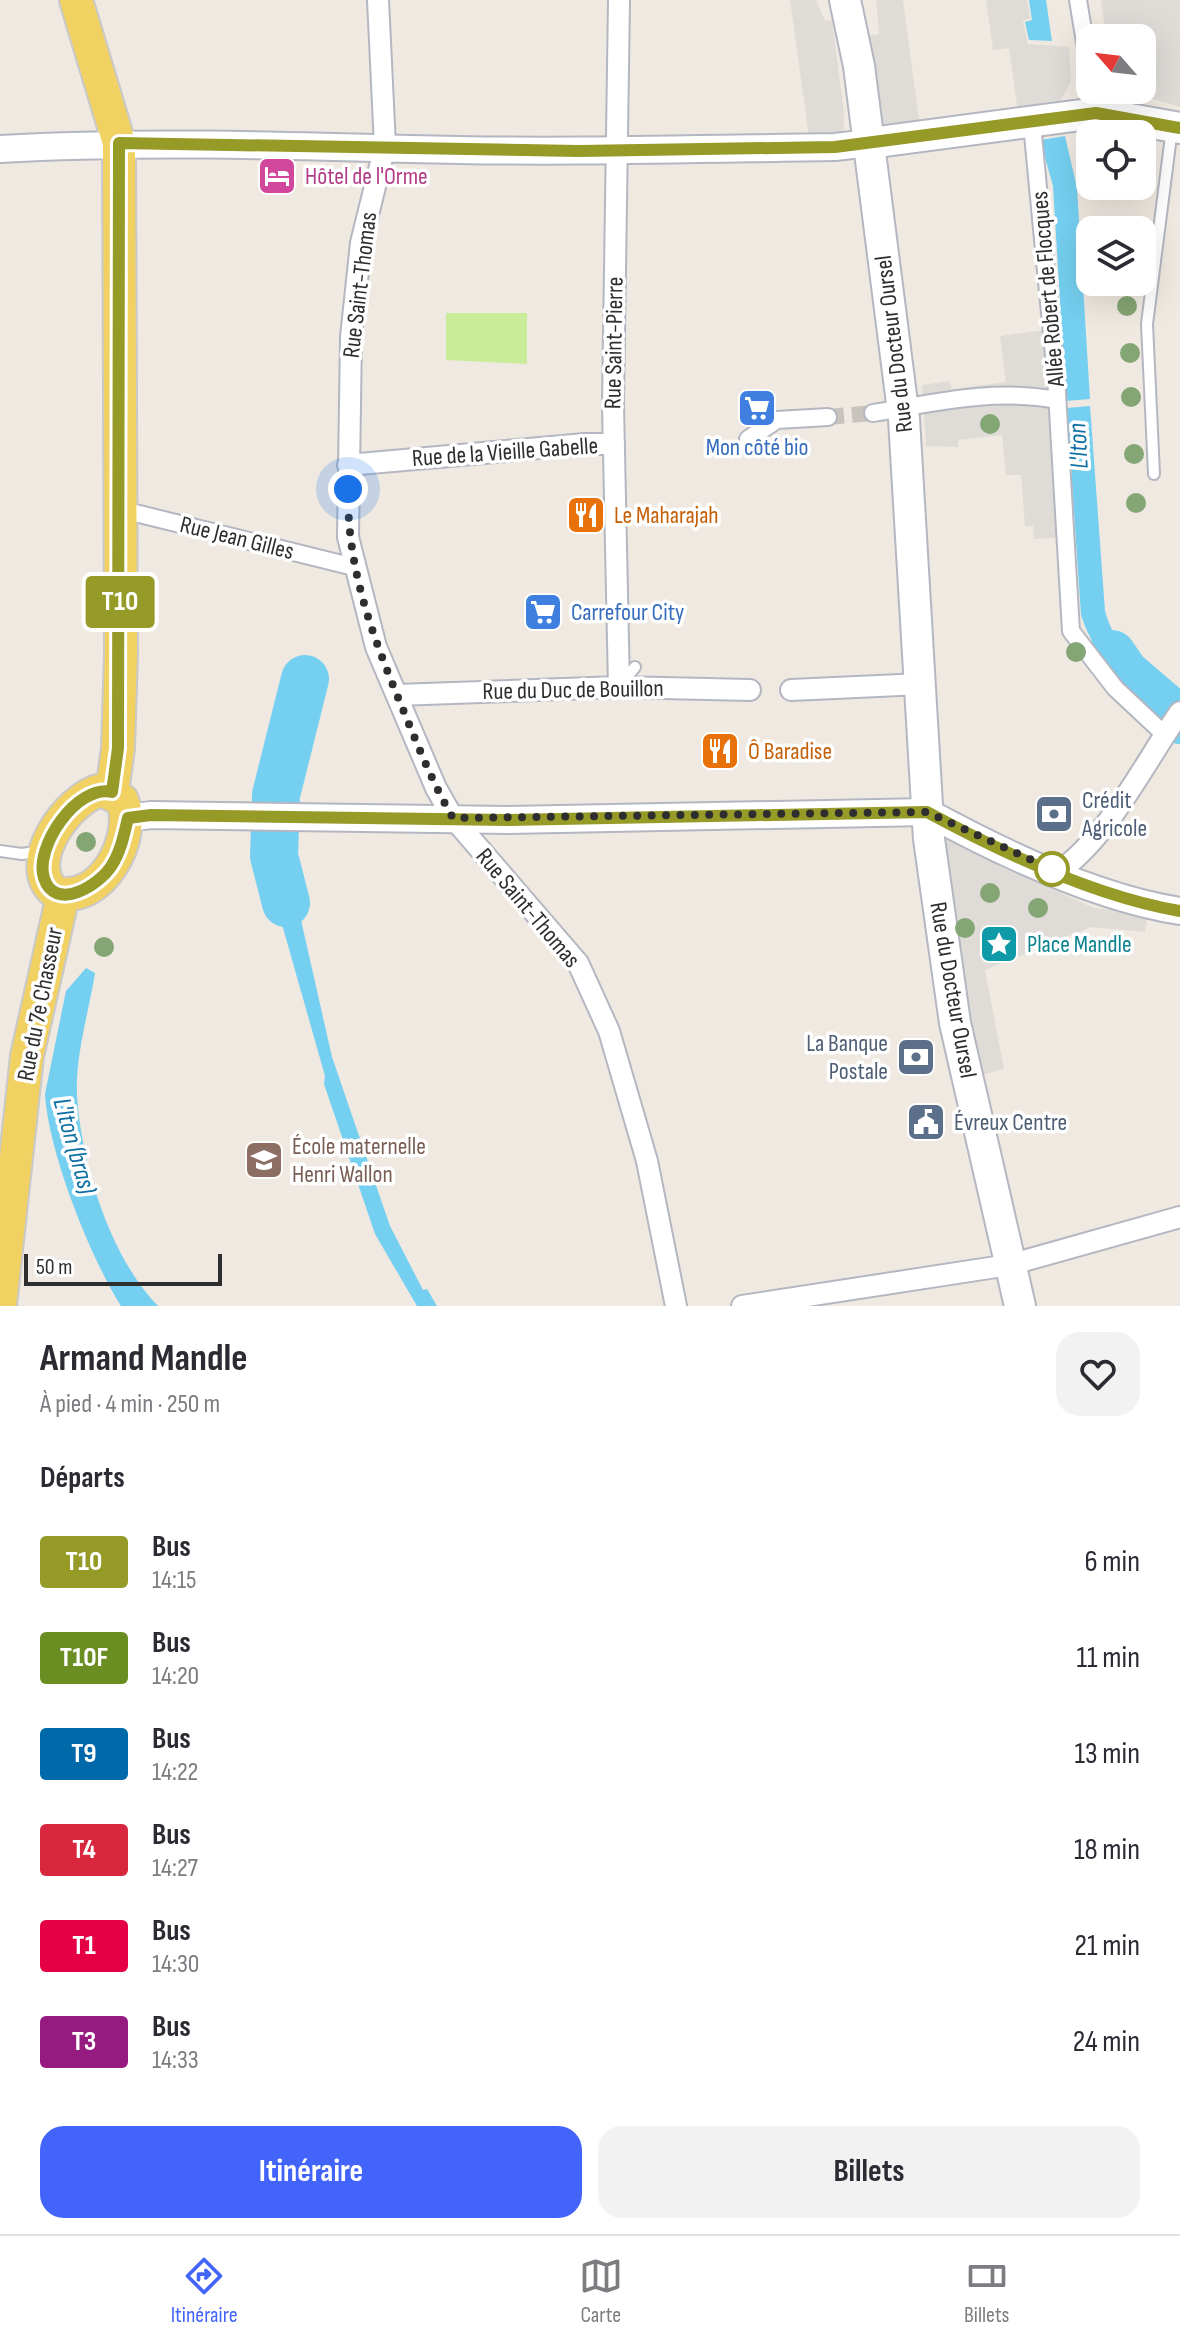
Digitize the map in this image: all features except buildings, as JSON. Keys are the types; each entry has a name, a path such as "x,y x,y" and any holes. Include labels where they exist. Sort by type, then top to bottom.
{"main road":[{"path":"76,0 119,143 120,805 111,866 89,887 63,895 50,888 44,879 42,865 63,817 79,799 102,790 120,805"},
{"name":"Rue du Docteur Oursel","path":"845,0 870,143 902,409 922,684 927,812 955,1023 1020,1306"},
{"path":"870,143 1032,124 1088,104"},
{"path":"1101,104 1176,127"},
{"name":"Rue du 7e Chasseur","path":"0,1305 27,1056 63,895"}],"street":[{"name":"Rue Saint-Thomas","path":"378,0 385,146 361,243 351,337 348,537 354,567 376,647 436,788 453,818 578,963 609,1031 647,1161 676,1306"},
{"name":"Rue Saint-Pierre","path":"619,0 619,687"},
{"path":"1078,0 1082,24"},
{"name":"Allée Robert de Flocques","path":"1032,124 1057,400 1071,631 1115,688 1172,740"},
{"path":"0,149 119,143 618,150 835,147 870,143"},
{"path":"873,413 994,395 1024,394 1057,400"},
{"path":"748,439 777,420 828,417"},
{"name":"Rue de la Vieille Gabelle","path":"348,465 619,443"},
{"name":"Rue Jean Gilles","path":"119,509 354,567"},
{"path":"791,690 922,684"},
{"name":"Rue du Duc de Bouillon","path":"397,695 619,687 750,690"},
{"path":"1058,872 1075,860 1172,740 1180,712"},
{"path":"120,805 151,815 295,818 927,812 1058,872 1142,905 1180,911"},
{"path":"742,1306 1009,1265 1180,1217"}],"lane":[{"path":"1154,474 1147,324 1176,127"},
{"path":"619,687 635,667"},
{"path":"0,851 22,854 47,850"}],"green space":[{"path":"446,313 527,313 527,364 446,360"}],"shaded area":[{"path":"790,0 816,0 825,21 832,20 844,113 844,129 840,135 809,137"},
{"path":"876,0 903,0 919,120 880,126 867,36 879,34"},
{"path":"986,0 1027,0 1030,18 1023,21 1028,44 1069,47 1071,81 1063,97 1054,105 1018,113 1009,48 993,50"},
{"path":"1101,0 1180,0 1180,107 1156,100 1156,24 1104,24"},
{"path":"1059,328 1073,537 1034,539 1033,526 1025,526 1021,475 1006,475 1002,435 958,440 958,447 926,446 922,385 950,381 952,389 1006,382 1000,336"},
{"name":"Place Mandle","path":"939,833 995,854 997,865 1094,908 1148,913 1145,932 1091,927 985,970 1004,1069 973,1077"}],"water":[{"path":"1029,0 1046,0 1052,41 1029,40 1025,22 1032,20"},
{"path":"1065,136 1076,184 1079,216 1076,216 1076,296 1084,296 1090,399 1066,401 1053,186 1040,140"},
{"path":"1090,406 1105,611 1114,634 1128,654 1163,688 1150,709 1108,666 1081,615 1067,408"},
{"path":"293,679 317,680 289,774 289,795 267,795 267,774"},
{"path":"268,837 287,837 289,867 332,1057 390,1226 423,1290 427,1289 437,1306 417,1306 375,1234 324,1084 325,1076 270,882"},
{"name":"L'Iton (bras)","path":"86,968 95,973 77,1080 85,1150 112,1236 141,1286 158,1306 121,1306 96,1260 72,1203 48,1117 45,1094 66,991"}],"waterway":[{"name":"L'Iton","path":"1112,654 1125,673 1180,720"},
{"path":"286,903 274,856 276,795 305,679"}],"tunnel":[{"path":"828,417 873,413"}],"bus line":[{"name":"T10","path":"1180,128 1096,113 1032,124 835,147 579,151 408,149 345,144 119,143 121,654 118,748 112,792 102,790 79,799 63,817 42,865 44,879 55,892 63,895 82,891 111,866 122,843 128,818 151,815 508,820 927,812 962,831 1100,890 1142,905 1180,911"}],"place":[{"name":"Hôtel de l'Orme","path":"277,176"},
{"name":"Mon côté bio","path":"757,408"},
{"name":"Le Maharajah","path":"586,515"},
{"name":"Carrefour City","path":"543,612"},
{"name":"Ô Baradise","path":"720,751"},
{"name":"Crédit Agricole","path":"1054,814"},
{"name":"Place Mandle","path":"999,944"},
{"name":"La Banque Postale","path":"916,1057"},
{"name":"Évreux Centre","path":"926,1122"},
{"name":"École maternelle Henri Wallon","path":"264,1160"}],"route":[{"path":"348,489 348,537 376,647 436,788 453,818 508,820 927,812 962,831 1058,872 1052,869"}]}
